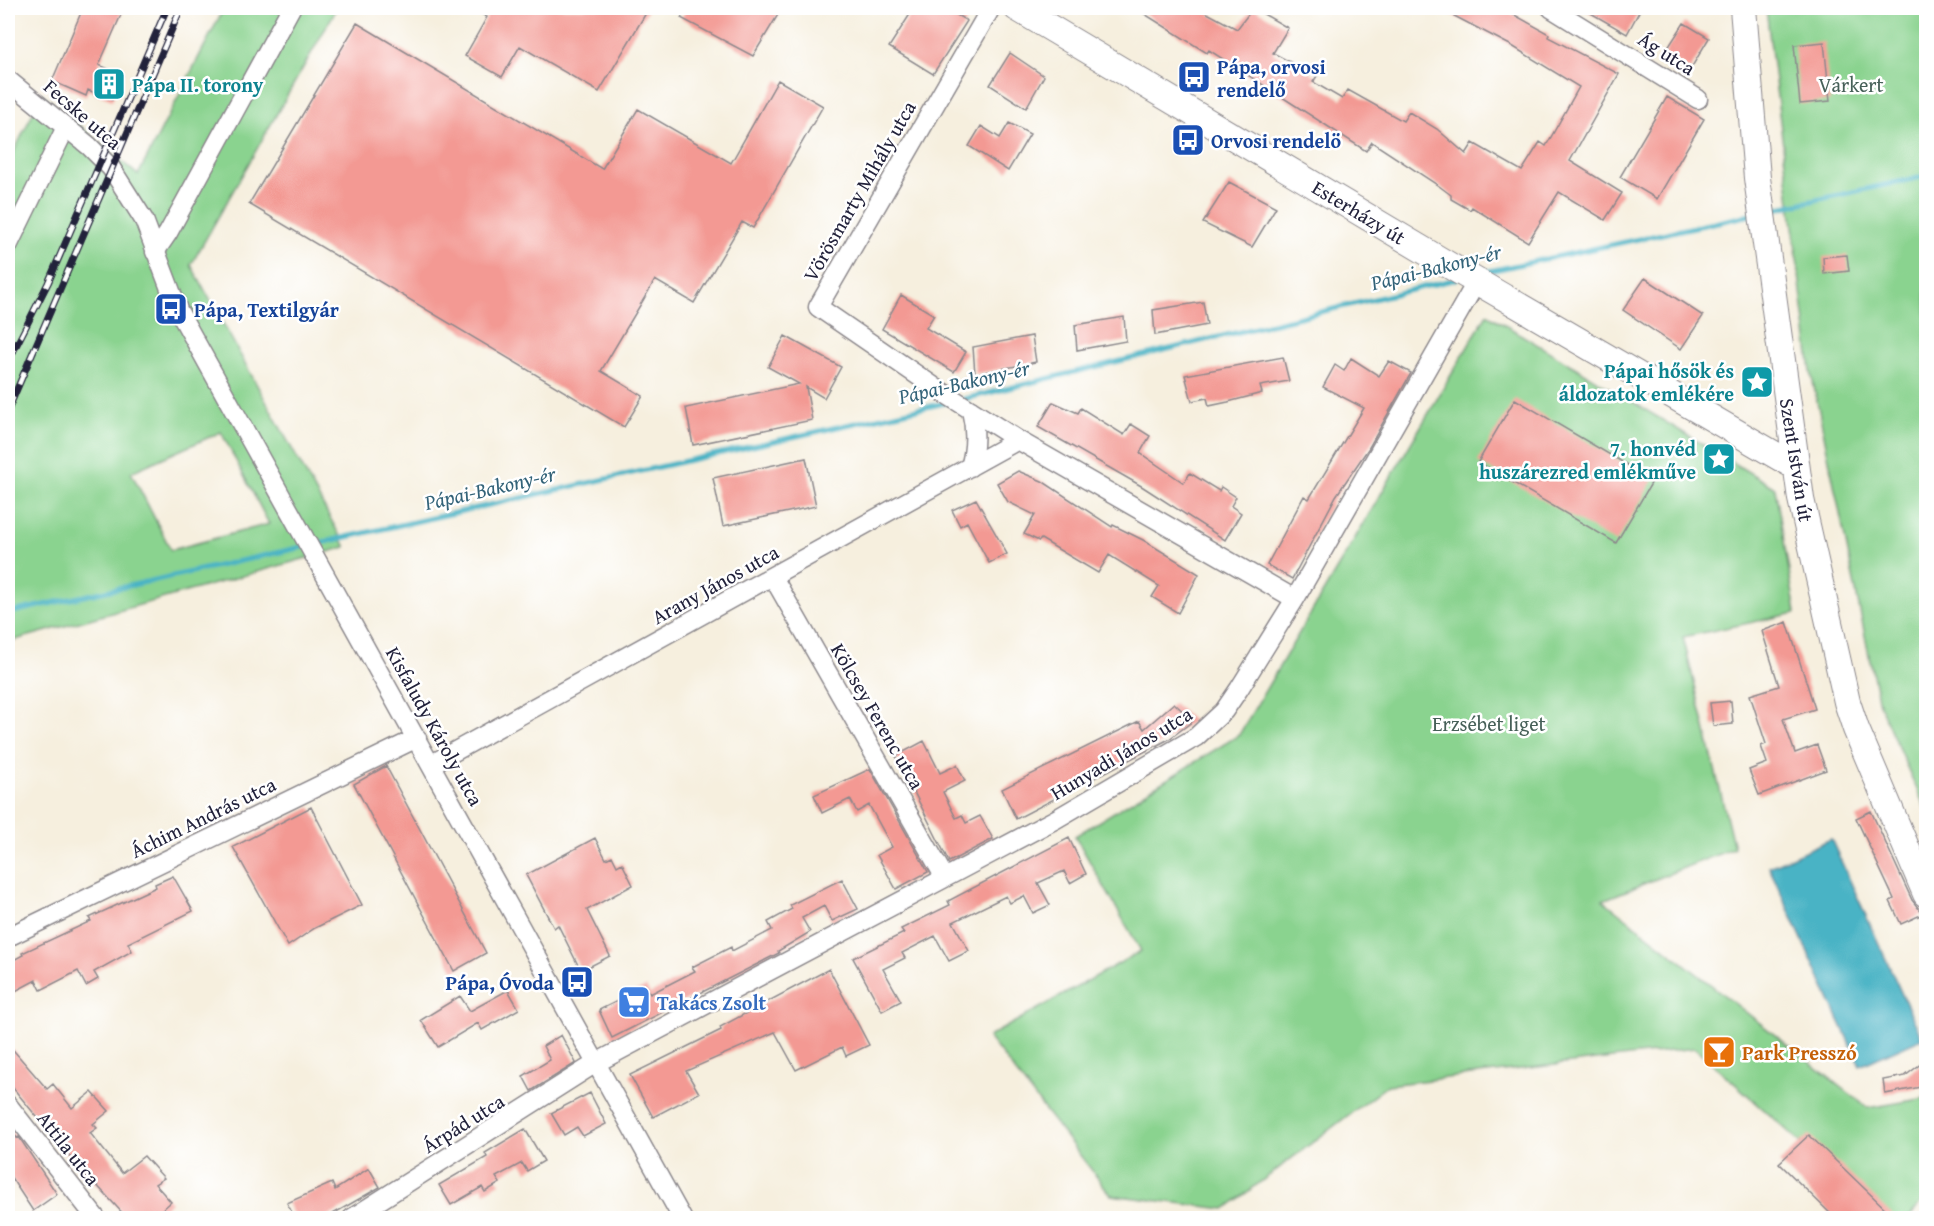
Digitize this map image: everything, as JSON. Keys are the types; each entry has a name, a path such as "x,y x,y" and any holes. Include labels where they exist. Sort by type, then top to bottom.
{"street":[{"path":"155,252 168,233 291,8"},
{"name":"Vörösmarty Mihály utca","path":"971,410 818,307 991,8"},
{"name":"Esterházy út","path":"1017,8 1440,260 1796,467"},
{"name":"Ág utca","path":"1551,8 1698,99"},
{"name":"Szent István út","path":"1743,8 1749,100 1796,467 1847,702 1856,729 1926,894"},
{"name":"Fecske utca","path":"8,80 66,127 111,168 144,220 155,252"},
{"path":"8,246 66,127"},
{"name":"Kisfaludy Károly utca","path":"155,252 178,310 682,1218"},
{"name":"Hunyadi János utca","path":"596,1064 1056,819 1196,737 1224,711 1295,599 1477,281"},
{"path":"971,410 1018,440 1295,599"},
{"path":"970,467 975,451 975,427 971,410"},
{"name":"Arany János utca","path":"432,764 1018,440"},
{"name":"Kölcsey Ferenc utca","path":"773,577 945,878"},
{"name":"Áchim András utca","path":"8,937 417,738"},
{"name":"Árpád utca","path":"352,1218 596,1064"},
{"name":"Attila utca","path":"8,1105 96,1218"}],"green space":[{"path":"224,8 337,8 191,265 346,547 8,642 8,164 42,94 138,175","holes":["221,432 269,524 171,550 131,472"]},
{"name":"Várkert","path":"1766,8 1926,8 1926,810 1879,704 1811,372"},
{"name":"Erzsébet liget","path":"1487,314 1775,488 1796,613 1683,637 1734,848 1603,900 1868,1108 1926,1098 1926,1196 1909,1218 1885,1218 1695,1048 1388,1085 1225,1209 1111,1195 988,1037 1141,951 1075,836 1239,735"}],"water":[{"path":"1831,839 1922,1038 1860,1066 1769,867"}],"building":[{"path":"83,8 124,8 99,65 123,75 112,100 88,90 86,96 52,81"},
{"path":"470,8 649,8 599,92 520,46 502,77 465,56 487,17"},
{"path":"687,8 782,8 753,56 681,18"},
{"path":"914,8 945,8 967,21 933,74 889,47"},
{"path":"1135,8 1198,8 1237,29 1253,8 1288,28 1273,53 1317,76 1313,82 1342,99 1348,90 1403,121 1409,112 1437,129 1466,154 1473,143 1522,171 1540,142 1546,146 1579,87 1512,46 1439,8 1502,8 1549,34 1548,37 1619,74 1570,161 1622,193 1605,220 1559,192 1528,242 1472,207 1470,210 1451,199 1451,195 1439,186 1372,142 1366,151 1209,50 1207,53"},
{"path":"1582,8 1641,8 1627,34"},
{"path":"357,23 602,169 638,109 731,163 778,80 823,106 753,228 742,222 694,303 655,280 601,371 643,396 624,427 249,204"},
{"path":"1684,23 1709,38 1690,70 1664,54"},
{"path":"1824,42 1830,101 1800,104 1794,45"},
{"path":"1010,53 1044,76 1026,108 990,85"},
{"path":"1667,97 1704,119 1657,199 1620,177"},
{"path":"1009,123 1030,134 1008,171 969,146 981,126 1000,138"},
{"path":"1229,182 1276,207 1252,247 1203,223"},
{"path":"1847,255 1849,271 1824,274 1823,257"},
{"path":"1645,278 1703,316 1681,349 1623,310"},
{"path":"901,295 934,315 926,328 966,352 954,372 882,329"},
{"path":"1203,302 1207,325 1155,335 1153,310"},
{"path":"1124,317 1126,341 1077,350 1075,325"},
{"path":"785,336 841,367 824,398 806,387 812,420 693,445 686,408 799,384 768,367"},
{"path":"1032,336 1036,362 975,374 973,347"},
{"path":"1283,357 1289,381 1260,386 1262,393 1209,406 1207,398 1192,401 1185,375"},
{"path":"1351,358 1379,376 1389,361 1411,373 1368,449 1336,496 1292,579 1267,565 1304,496 1309,499 1364,408 1323,387 1335,365 1344,371"},
{"path":"1515,399 1653,480 1616,543 1478,462"},
{"path":"1053,402 1078,413 1081,408 1124,435 1131,424 1150,436 1140,453 1184,483 1190,473 1219,491 1221,487 1236,497 1231,506 1241,513 1225,540 1143,487 1038,427"},
{"path":"806,458 816,506 723,526 713,478"},
{"path":"1018,471 1042,481 1112,527 1113,525 1143,540 1199,574 1178,613 1152,597 1159,586 1109,555 1098,573 1041,539 1039,541 1024,534 1035,515 1008,502 997,483"},
{"path":"976,499 1007,554 989,563 967,522 960,526 952,510"},
{"path":"1787,622 1815,709 1783,719 1795,753 1817,745 1826,770 1759,795 1749,770 1767,763 1761,746 1766,744 1750,695 1779,686 1762,631"},
{"path":"1731,701 1733,724 1713,726 1710,703"},
{"path":"1174,703 1193,721 1169,739 1016,819 1002,789 1139,721 1144,729"},
{"path":"924,741 940,773 957,765 965,781 943,792 956,818 962,815 966,823 980,816 993,839 949,862 896,756"},
{"path":"386,766 486,953 454,971 354,784"},
{"path":"870,769 928,872 896,889 877,855 892,847 869,805 857,812 850,799 822,813 814,795"},
{"path":"311,807 362,905 315,928 288,946 233,847"},
{"path":"1871,811 1912,900 1923,914 1901,924 1890,901 1894,899 1856,818"},
{"path":"595,838 606,859 612,856 617,866 622,863 633,885 587,910 610,956 581,971 558,925 554,928 526,875"},
{"path":"1069,838 1086,874 1070,883 1064,871 1038,883 1050,905 1033,913 1024,896 1010,903 1006,896 953,922 969,951 949,961 935,936 902,953 905,958 883,969 901,1001 882,1011 853,958 904,933 901,929 950,905 948,901"},
{"path":"173,876 193,911 128,943 132,951 94,972 98,979 86,986 78,971 41,990 36,980 8,995 8,963 23,955 22,953 91,921 89,918 156,887 155,884"},
{"path":"842,879 858,909 832,921 824,906 802,918 810,932 778,951 779,953 612,1038 599,1010 646,987 650,994 695,971 692,967 731,947 732,951 772,930 768,922 792,909 790,905"},
{"path":"829,969 869,1045 846,1056 842,1047 796,1070 775,1032 686,1071 699,1093 653,1117 630,1075 721,1030 720,1027"},
{"path":"508,990 519,1009 482,1030 478,1023 438,1047 421,1020 460,996 470,1011"},
{"path":"561,1035 576,1063 531,1091 523,1076 550,1060 543,1046"},
{"path":"8,1044 47,1089 53,1084 72,1108 92,1092 109,1111 93,1124 97,1128 90,1133 122,1173 144,1156 164,1178 155,1184 171,1202 162,1210 170,1218 127,1218 92,1180 90,1181 8,1082"},
{"path":"1926,1060 1926,1086 1885,1094 1883,1080 1905,1076"},
{"path":"590,1093 606,1124 583,1136 577,1127 564,1135 551,1113"},
{"path":"8,1128 17,1138 19,1137 57,1194 33,1211 8,1173"},
{"path":"525,1129 544,1161 527,1171 522,1163 496,1177 500,1183 485,1192 482,1187 451,1205 439,1185 487,1157 485,1153"},
{"path":"1809,1135 1895,1218 1835,1218 1779,1163"},
{"path":"369,1168 380,1187 326,1218 295,1218 287,1203 332,1183 335,1190"}],"waterway":[{"name":"Pápai-Bakony-ér","path":"1770,210 1926,176"},
{"name":"Pápai-Bakony-ér","path":"1480,273 1755,214"},
{"name":"Pápai-Bakony-ér","path":"964,399 1456,279"},
{"name":"Pápai-Bakony-ér","path":"8,613 949,402"}],"railway":[{"path":"8,362 48,283 167,8"},
{"path":"8,410 181,8"}],"place":[{"name":"Pápa, orvosi rendelő","path":"1194,77"},
{"name":"Pápa II. torony","path":"109,84"},
{"name":"Orvosi rendelö","path":"1188,140"},
{"name":"Pápa, Textilgyár","path":"171,309"},
{"name":"Pápai hősök és áldozatok emlékére","path":"1757,382"},
{"name":"7. honvéd huszárezred emlékműve","path":"1719,459"},
{"name":"Pápa, Óvoda","path":"577,982"},
{"name":"Takács Zsolt","path":"634,1002"},
{"name":"Park Presszó","path":"1719,1052"}]}
